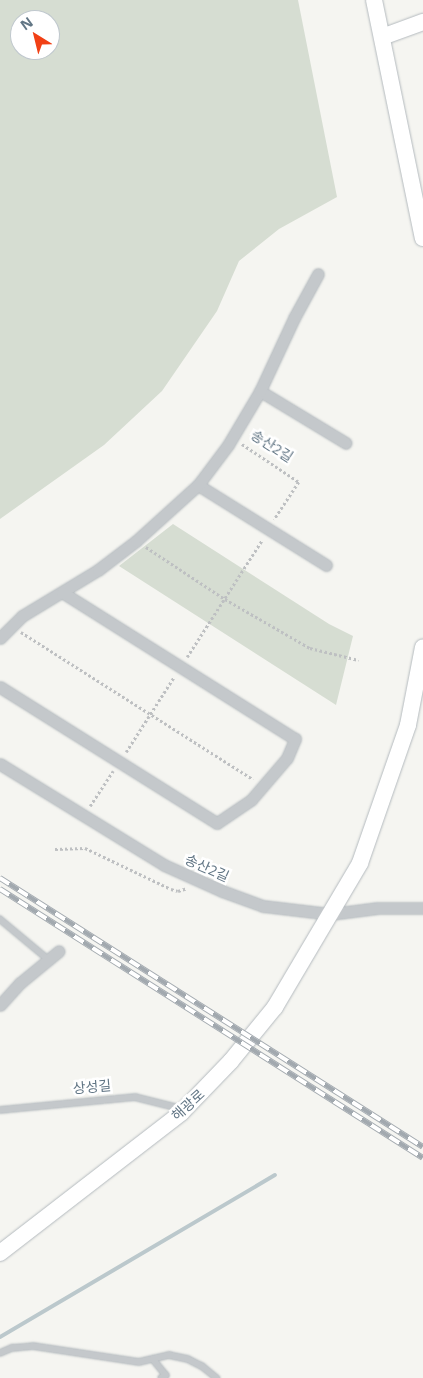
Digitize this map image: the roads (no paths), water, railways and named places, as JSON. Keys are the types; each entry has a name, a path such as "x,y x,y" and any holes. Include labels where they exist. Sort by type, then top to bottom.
{"main road":[{"path":"374,0 423,238"},
{"path":"382,37 423,22"},
{"name":"해광로","path":"0,1253 185,1109 226,1067 275,1007 360,863 408,725 423,647"}],"street":[{"name":"송산2길","path":"0,638 11,626 29,612 98,570 136,541 198,484 232,438 260,391 294,318 318,274"},
{"path":"260,391 346,443"},
{"path":"198,484 326,565"},
{"path":"0,687 217,823 251,800 287,758 295,739 62,592"},
{"path":"0,621 11,626"},
{"name":"송산2길","path":"0,764 145,855 200,882 263,906 282,910 331,914 378,908 423,908"},
{"path":"0,1005 20,983 59,951"}],"lane":[{"path":"0,919 48,959"},
{"name":"상성길","path":"0,1110 135,1097 185,1109"},
{"path":"0,1353 12,1348 33,1346 129,1362 170,1356 188,1359 202,1366 217,1378"},
{"path":"153,1359 166,1375 162,1378"}],"waterway":[{"path":"0,1337 275,1175"}],"railway":[{"path":"0,878 423,1147"},
{"path":"0,889 423,1158"}]}
